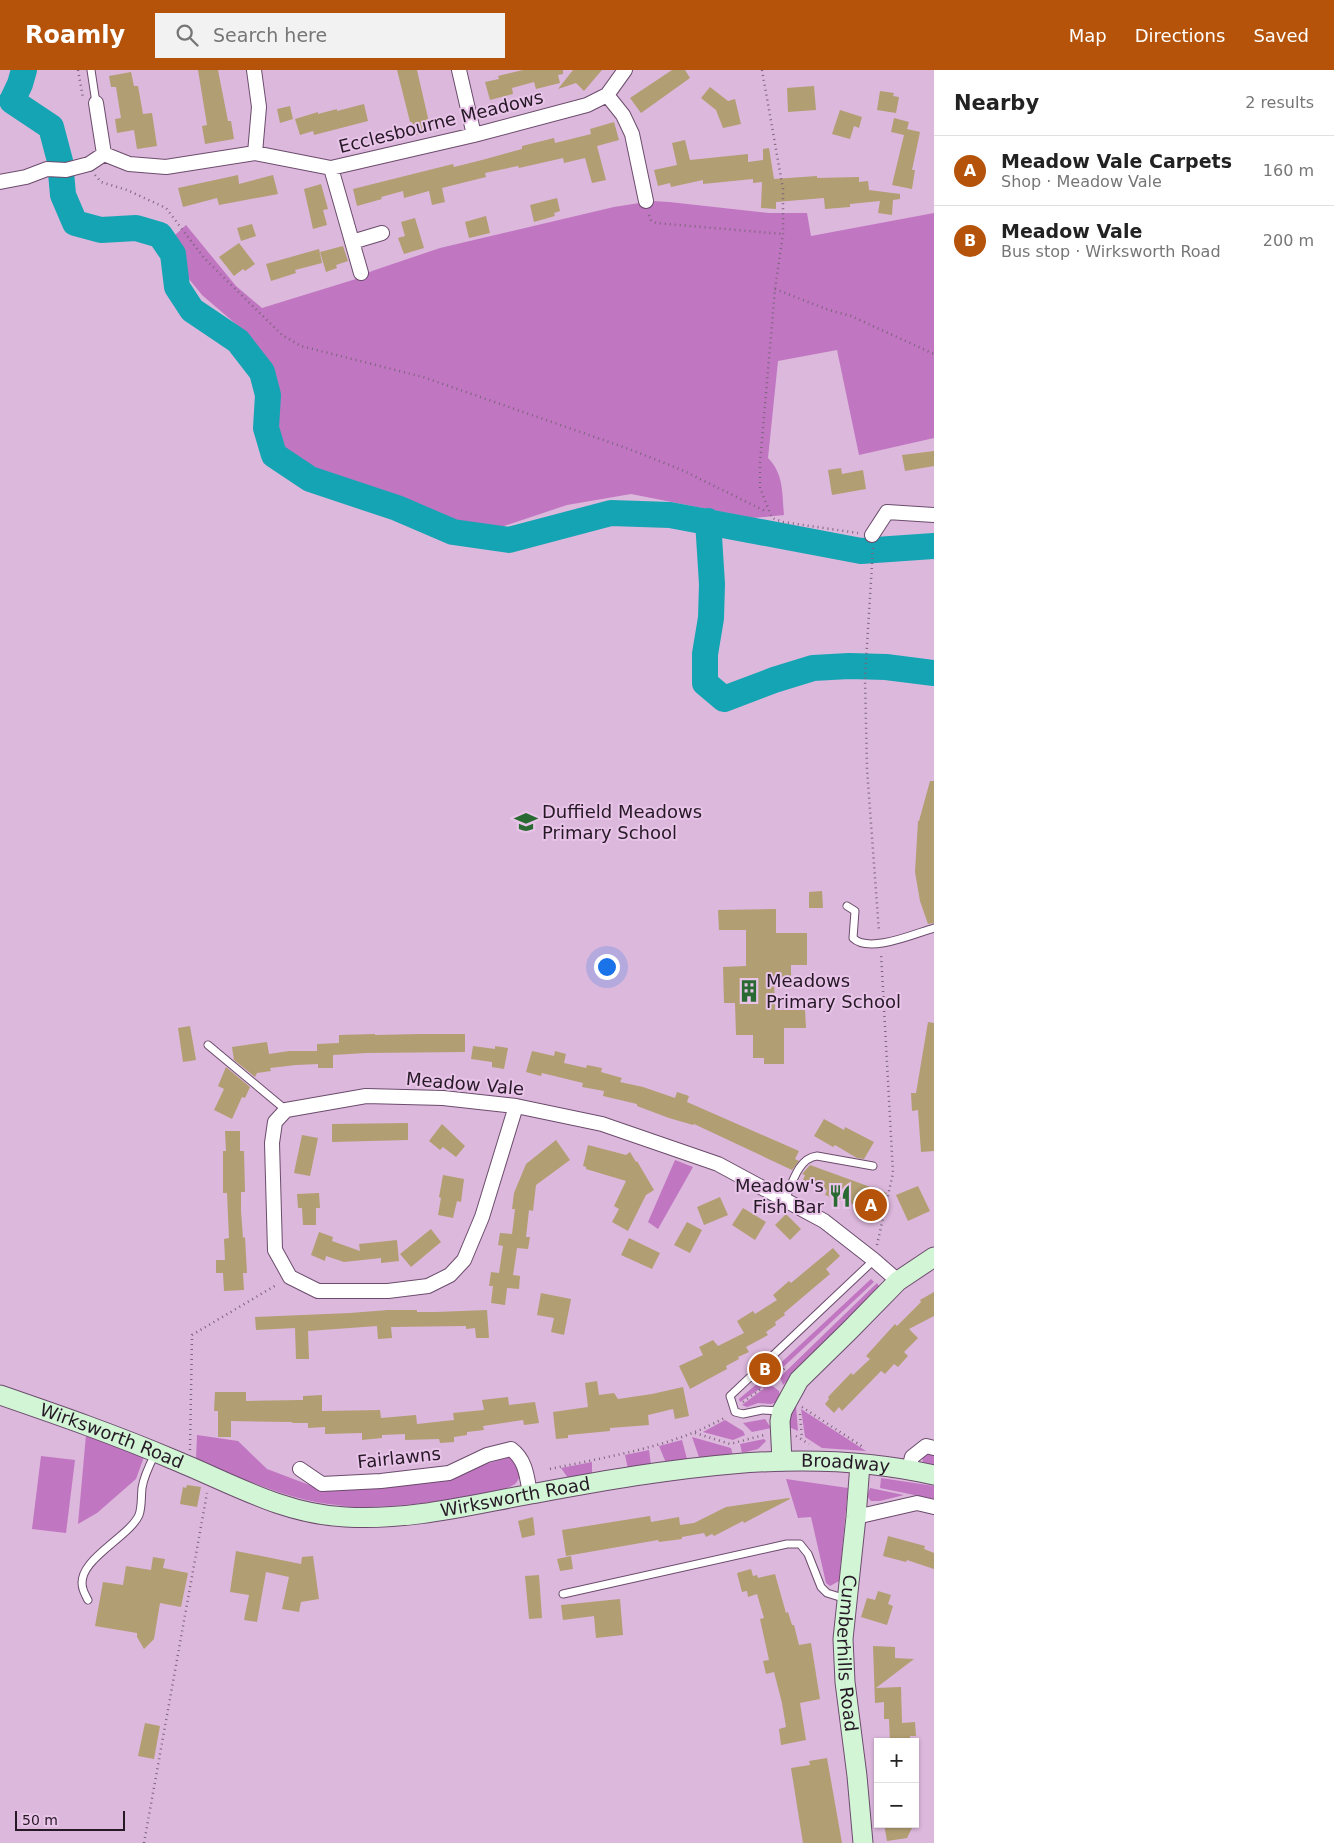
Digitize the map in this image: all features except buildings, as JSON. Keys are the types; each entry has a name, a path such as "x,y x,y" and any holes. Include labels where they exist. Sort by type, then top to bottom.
{"main road":[{"path":"782,1461 780,1421 786,1404 799,1380 898,1281 934,1257"},
{"name":"Wirksworth Road","path":"0,1395 99,1429 283,1507 315,1515 347,1518 419,1515 664,1471 782,1461"},
{"name":"Broadway","path":"782,1461 864,1464 908,1469 934,1475"},
{"name":"Cumberhills Road","path":"863,1843 845,1682 843,1639 856,1517 864,1464"}],"street":[{"path":"254,70 260,107 255,153"},
{"path":"459,70 474,135"},
{"name":"Ecclesbourne Meadows","path":"104,154 130,164 166,167 255,153 331,168 474,135 587,105 607,95 625,70"},
{"path":"607,95 623,115 632,134 646,202"},
{"path":"0,182 26,177 47,169 66,170 90,164 104,154 96,103"},
{"path":"331,168 361,273"},
{"path":"352,242 382,233"},
{"path":"873,538 887,512 934,515"},
{"name":"Meadow Vale","path":"286,1110 366,1096 443,1098 516,1106 602,1124 718,1164 824,1221 898,1281"},
{"path":"286,1110 275,1122 272,1143 272,1188 275,1250 290,1277 318,1291 388,1291 428,1286 450,1275 464,1260 482,1216 516,1106"},
{"name":"Broadway","path":"908,1469 912,1457 926,1446 934,1448"},
{"name":"Fairlawns","path":"300,1469 322,1484 381,1481 449,1473 487,1455 512,1449 519,1455 526,1472 530,1494"},
{"path":"856,1517 917,1502 934,1506"}],"lane":[{"path":"91,70 96,103"},
{"path":"847,906 855,911 854,938 857,942 880,944 934,928"},
{"path":"208,1045 286,1110"},
{"path":"785,1200 802,1163 812,1156 873,1166"},
{"path":"786,1404 743,1414 735,1412 730,1396 874,1260"},
{"path":"88,1600 82,1588 83,1578 97,1554 130,1529 139,1515 146,1472 156,1452"},
{"path":"562,1594 787,1544 800,1544 808,1554 821,1587 827,1593 847,1599"}],"path":[{"path":"762,70 783,189 783,234 775,289 760,463 760,488 772,518 783,522 873,538 865,678 868,769 893,1173 874,1260"},
{"path":"90,164 92,172 100,182 126,190 166,208 204,258 282,335 301,346 423,377 629,450 682,470 768,512"},
{"path":"646,202 651,220 656,223 783,234"},
{"path":"775,289 829,310 851,316 934,354"},
{"path":"189,1466 192,1335 290,1277"},
{"path":"550,1469 639,1450 694,1432 735,1412 738,1406 773,1380 786,1404"},
{"path":"802,1440 799,1404 869,1451 864,1464"},
{"path":"694,1432 730,1444 781,1432 794,1434 818,1450 819,1462"},
{"path":"144,1843 210,1476"}],"shaded area":[{"path":"652,201 769,213 807,213 811,236 934,213 934,438 859,455 837,350 778,361 768,458 780,478 784,515 753,518 631,494 567,505 498,528 458,524 290,461 272,439 275,381 244,331 202,295 189,279 174,236 186,225 236,286 262,308 356,279 372,271 440,248 614,207"},
{"path":"675,1160 693,1167 658,1229 648,1222"},
{"path":"871,1279 874,1282 761,1388 740,1402 739,1399 771,1372"},
{"path":"877,1283 879,1286 783,1385 780,1377"},
{"path":"770,1384 779,1391 780,1396 777,1402 771,1404 758,1403 747,1407 742,1405"},
{"path":"796,1406 798,1431 789,1427 790,1412"},
{"path":"801,1409 866,1451 822,1448 805,1437"},
{"path":"765,1419 771,1428 752,1432 743,1423"},
{"path":"725,1420 743,1431 745,1435 733,1440 703,1432"},
{"path":"86,1435 144,1457 136,1479 97,1513 78,1524"},
{"path":"197,1435 238,1441 267,1469 320,1489 475,1467 510,1457 518,1466 520,1476 516,1483 507,1488 470,1497 402,1505 345,1506 283,1493 247,1481 196,1459"},
{"path":"692,1437 731,1448 733,1456 699,1457"},
{"path":"764,1439 766,1441 758,1449 742,1453 740,1444"},
{"path":"682,1440 687,1459 666,1463 659,1446"},
{"path":"649,1450 651,1465 628,1469 625,1455"},
{"path":"926,1454 934,1455 934,1466 923,1462 922,1457"},
{"path":"41,1456 75,1460 66,1533 32,1529"},
{"path":"592,1462 592,1473 568,1478 561,1468"},
{"path":"881,1478 934,1486 934,1499 880,1488"},
{"path":"786,1479 848,1488 839,1581 830,1586 826,1583 811,1517 798,1518"},
{"path":"870,1488 904,1495 880,1501 871,1501 867,1496"}],"waterway":[{"path":"24,70 12,101 51,127 60,161 63,195 75,223 101,230 136,228 160,235 173,254 177,287 192,310 238,341 262,372 268,395 266,428 274,455 310,479 397,508 453,532 509,540 611,513 670,515 861,551 934,546"},
{"path":"0,97 12,101"},
{"path":"708,521 712,584 711,618 705,654 705,683 724,699 813,668 849,666 886,667 934,673"}],"place":[{"name":"Duffield Meadows Primary School","path":"526,822"},
{"name":"Meadows Primary School","path":"749,991"},
{"name":"Meadow's Fish Bar","path":"840,1196"},
{"name":"Meadow Vale Carpets","path":"871,1205"},
{"name":"Meadow Vale","path":"765,1369"}]}
